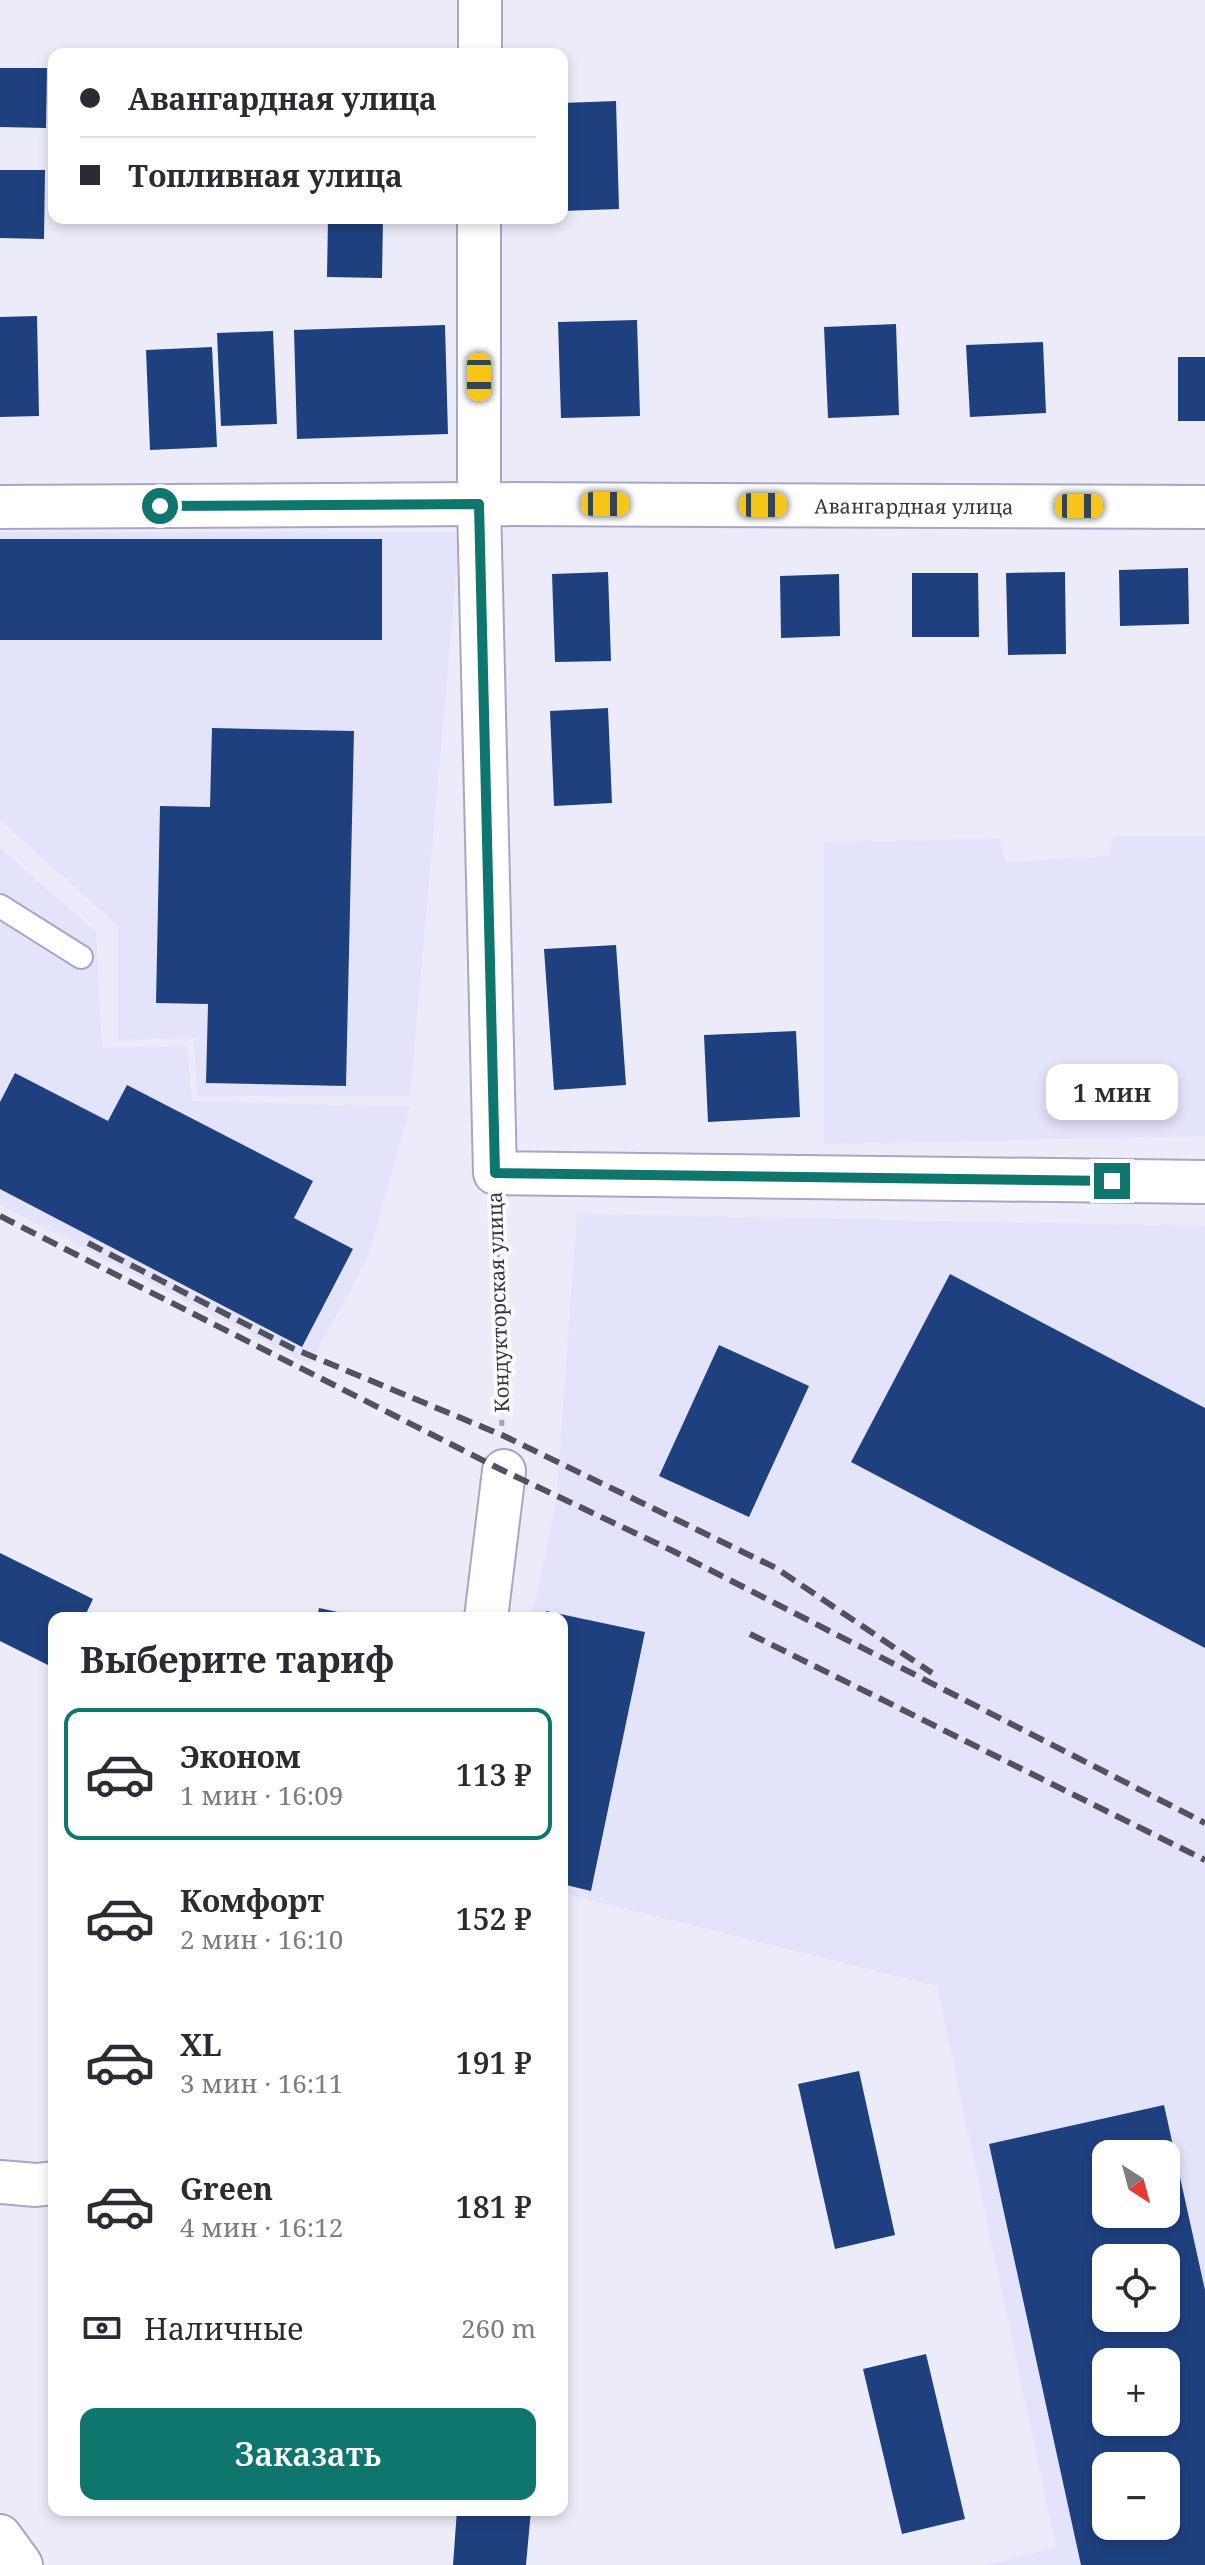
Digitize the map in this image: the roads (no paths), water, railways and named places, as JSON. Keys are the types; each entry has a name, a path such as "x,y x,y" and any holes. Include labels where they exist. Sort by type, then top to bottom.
{"street":[{"path":"480,0 480,48"},
{"name":"Кондукторская улица","path":"479,224 479,504 495,1173 1205,1182"},
{"name":"Авангардная улица","path":"0,507 479,504 1205,507"},
{"path":"487,1612 504,1471"},
{"path":"0,2182 48,2184"},
{"path":"0,2536 21,2565"}],"lane":[{"path":"0,906 81,957"}],"railway":[{"path":"0,1216 504,1471 673,1551 1205,1823"},
{"path":"88,1243 292,1348 502,1435 776,1568 932,1673"},
{"path":"750,1634 1205,1860"}]}
